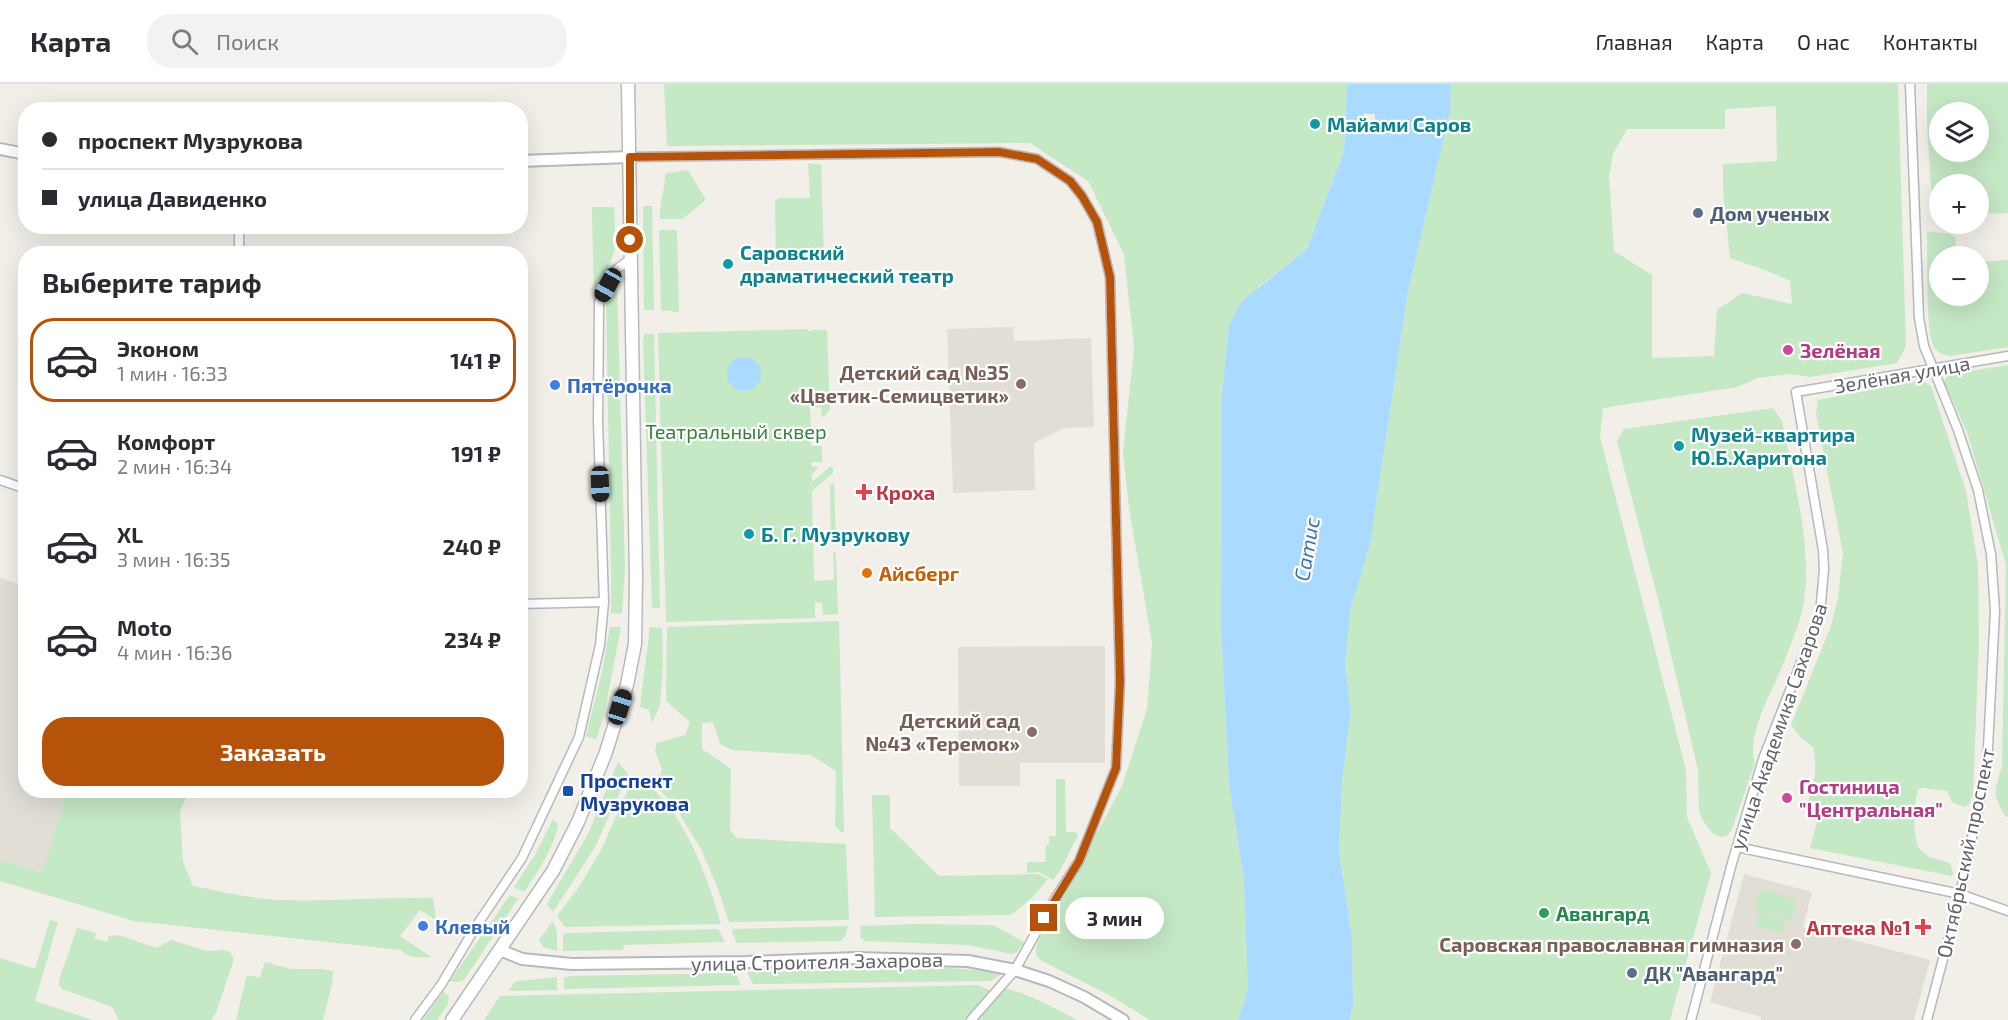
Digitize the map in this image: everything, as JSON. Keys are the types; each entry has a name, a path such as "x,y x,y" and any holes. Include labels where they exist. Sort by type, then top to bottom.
{"main road":[{"path":"452,1020 553,871 578,822 606,752 629,675 635,644 628,84"}],"street":[{"name":"Октябрьский проспект","path":"1910,84 1919,318 1924,346 1958,430 1978,490 1991,554 1995,611 1987,767 1960,894 1927,1020"},
{"path":"0,149 18,152"},
{"path":"528,161 630,157 999,152 1037,159 1070,181 1097,222 1110,277 1120,682 1116,768 1079,861 1015,970 971,1020"},
{"path":"415,1020 441,985 475,928 522,858 579,737 600,645 604,602 598,421 599,302 617,269 630,259"},
{"name":"Зелёная улица","path":"1796,392 2008,356"},
{"name":"улица Академика Сахарова","path":"1691,1020 1763,759 1820,614 1824,569 1822,550 1796,392"},
{"path":"0,480 18,486"},
{"path":"528,604 604,602"},
{"path":"1737,848 1960,894 2008,911"},
{"name":"улица Строителя Захарова","path":"500,950 522,959 572,964 856,958 968,961 1015,970 1049,981 1123,1020"}],"shaded area":[{"name":"Детский сад №35 «Цветик-Семицветик»","path":"1013,327 1014,341 1091,338 1094,427 1064,428 1034,443 1035,490 953,493 947,329"},
{"path":"0,578 18,584 18,798 65,798 42,873 0,860"},
{"name":"Детский сад №43 «Теремок»","path":"1105,646 1105,763 1020,763 1020,786 959,786 958,647"},
{"name":"Саровская православная гимназия","path":"1744,874 1812,892 1803,927 1930,960 1914,1020 1761,1020 1761,1017 1710,1002"}],"green space":[{"path":"664,84 1347,84 1344,151 1307,249 1258,287 1229,326 1222,393 1221,627 1229,783 1244,881 1248,989 1238,1020 1150,1020 1109,995 1042,961 1036,954 1037,944 1122,786 1147,709 1152,643 1129,508 1123,453 1134,348 1124,254 1088,181 1030,143 667,146"},
{"path":"1451,84 1898,84 1906,346 1897,363 1810,377 1789,374 1758,378 1737,387 1603,408 1600,437 1686,770 1687,817 1711,873 1670,1020 1350,1020 1353,1006 1352,937 1339,851 1342,782 1351,709 1345,665 1351,608 1370,545 1408,292 1450,112","holes":["1776,106 1777,161 1723,164 1723,189 1730,258 1790,281 1792,304 1742,293 1717,310 1714,356 1652,358 1652,275 1614,251 1609,176 1613,154 1627,129 1725,129 1725,109"]},
{"path":"1927,84 2008,84 2008,213 1989,214 1989,174 1930,174 1929,162 1989,162 1989,102 1929,102 1929,155"},
{"path":"808,163 821,165 824,256 812,262 810,257 776,257 775,201 779,198 810,198"},
{"path":"688,170 706,200 682,219 660,219 665,175"},
{"path":"643,206 652,206 654,310 644,310"},
{"path":"592,207 614,207 616,247 594,301"},
{"path":"659,230 677,230 679,312 661,310"},
{"path":"1927,231 1929,234 1950,234 1956,238 1955,246 1929,246 1929,306 1989,306 1989,261 2008,260 2008,347 1950,356 1941,353 1934,347 1931,339 1928,310"},
{"path":"617,284 625,568 622,614 611,613 606,303"},
{"name":"Театральный сквер","path":"808,329 808,332 827,330 830,410 822,418 821,407 810,408 811,427 823,427 823,439 811,439 811,446 822,446 822,462 811,462 812,467 819,467 812,474 812,482 833,467 833,473 812,491 814,581 834,580 833,550 836,554 838,614 823,615 822,603 815,602 815,618 666,622 658,333"},
{"path":"645,334 654,334 660,608 652,608 643,340"},
{"path":"2008,365 2008,817 2006,817 1998,803 1996,792 2002,766 2006,565 1967,432 1944,382 1947,375"},
{"path":"1922,380 1931,386 1966,491 1978,566 1979,640 1973,794 1970,803 1964,807 1952,802 1947,791 1918,789 1914,812 1918,848 1929,857 1950,863 1952,876 1810,848 1817,822 1806,810 1814,779 1815,756 1813,747 1801,738 1791,725 1831,626 1838,598 1843,553 1816,414 1818,400"},
{"path":"1773,408 1782,421 1797,491 1806,565 1805,589 1802,611 1796,629 1757,725 1753,751 1755,763 1732,829 1727,836 1720,837 1712,833 1699,811 1698,770 1659,603 1617,441 1624,429"},
{"path":"834,482 836,545 831,542 830,486"},
{"path":"839,621 844,832 835,826 836,771 811,755 732,750 720,744 713,722 702,723 702,749 731,769 730,830 737,838 846,844 849,920 729,922 701,849 674,805 647,777 660,775 662,769 655,751 657,743 685,735 690,722 666,701 667,627"},
{"path":"610,627 621,627 604,715 596,740 586,736 602,672"},
{"path":"650,627 662,628 663,663 660,706 652,723 649,710 640,707"},
{"path":"618,762 628,774 595,847 553,912 547,904 589,832"},
{"path":"635,775 651,787 679,821 700,862 721,924 565,927 557,916 581,884 602,848"},
{"path":"1056,779 1065,779 1066,832 1076,832 1078,835 1053,880 1039,872 1027,873 1027,862 1045,862 1049,836 1056,836"},
{"path":"872,795 890,795 890,828 939,876 1039,874 1048,879 1032,898 1011,915 875,917"},
{"path":"65,798 186,798 180,811 183,862 193,886 280,900 433,898 436,920 420,910 400,936 431,957 411,956 401,950 134,921 0,881 0,860 42,873"},
{"path":"553,819 558,824 553,842 545,860 524,892 514,887 535,855"},
{"path":"1760,889 1797,900 1792,920 1754,909"},
{"path":"510,895 518,899 464,980 450,981"},
{"path":"1759,912 1786,920 1782,933 1755,925"},
{"path":"50,920 58,922 35,1001 93,1020 0,1020 0,958 35,969"},
{"path":"553,921 557,932 557,951 543,947 539,940"},
{"path":"993,925 1024,942 1017,952 1011,954 969,945 865,941 860,937 861,926"},
{"path":"848,926 841,941 737,943 732,932 733,929"},
{"path":"77,928 96,933 94,938 107,942 109,936 119,935 156,948 171,940 207,951 230,952 234,959 216,1013 211,1020 119,1020 112,1007 62,989 59,980"},
{"path":"718,929 725,942 624,945 623,950 563,951 563,935 566,933"},
{"path":"265,962 291,969 333,971 323,1020 236,1020 247,975 260,978"},
{"path":"947,968 1005,972 990,981 753,984 747,972"},
{"path":"736,973 741,985 564,989 564,978 572,976"},
{"path":"557,977 557,990 508,991 515,982"},
{"path":"978,985 993,992 999,987 1019,992 1077,1020 484,1020 500,996"},
{"path":"443,992 449,996 448,1004 437,1020 423,1020"}],"water":[{"name":"Сатис","path":"1347,84 1451,84 1450,112 1408,292 1370,545 1351,608 1345,665 1351,709 1342,782 1339,851 1352,937 1353,1006 1350,1020 1238,1020 1248,989 1244,881 1229,783 1221,627 1222,393 1229,326 1242,301 1307,249 1344,151"},
{"path":"744,357 756,362 761,374 756,386 744,391 732,386 727,374 732,362"}],"pier":[{"path":"1364,114 1375,114 1375,132 1365,132 1364,126 1346,126 1346,120 1364,120"}],"place":[{"name":"Майами Саров","path":"1315,124"},
{"name":"Дом ученых","path":"1698,213"},
{"name":"Саровский драматический театр","path":"728,264"},
{"name":"Зелёная","path":"1788,350"},
{"name":"Детский сад №35 «Цветик-Семицветик»","path":"1021,384"},
{"name":"Пятёрочка","path":"555,385"},
{"name":"Музей-квартира Ю.Б.Харитона","path":"1679,446"},
{"name":"Кроха","path":"864,492"},
{"name":"Б. Г. Музрукову","path":"749,534"},
{"name":"Айсберг","path":"867,573"},
{"name":"Детский сад №43 «Теремок»","path":"1032,732"},
{"name":"Проспект Музрукова","path":"568,791"},
{"name":"Гостиница \"Центральная\"","path":"1787,798"},
{"name":"Авангард","path":"1544,913"},
{"name":"Клевый","path":"423,926"},
{"name":"Аптека №1","path":"1923,927"},
{"name":"Саровская православная гимназия","path":"1796,944"},
{"name":"ДК \"Авангард\"","path":"1632,973"}],"route":[{"path":"630,240 630,157 999,152 1037,159 1070,181 1092,212 1097,222 1110,277 1120,682 1116,768 1079,861 1044,918"}]}
